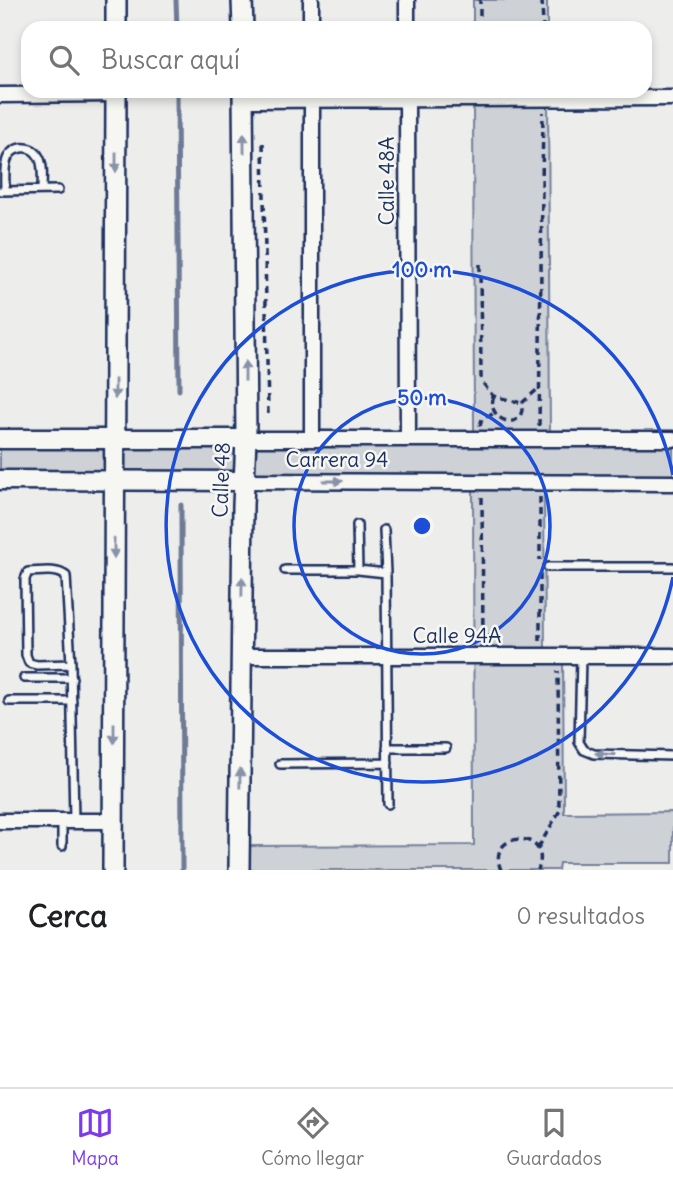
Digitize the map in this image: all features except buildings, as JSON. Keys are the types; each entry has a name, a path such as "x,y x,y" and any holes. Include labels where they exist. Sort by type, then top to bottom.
{"main road":[{"path":"116,0 116,21"},
{"path":"242,0 243,21"},
{"path":"113,870 116,98"},
{"name":"Calle 48","path":"239,870 243,481 246,439 243,98"}],"street":[{"path":"312,0 312,21"},
{"path":"407,0 407,21"},
{"path":"0,95 21,94"},
{"path":"312,98 312,439"},
{"name":"Calle 48A","path":"407,98 408,439"},
{"path":"509,98 673,98"},
{"name":"Carrera 94","path":"0,439 673,439"},
{"name":"Carrera 94","path":"0,480 673,483"},
{"name":"Calle 94A","path":"241,656 673,656"},
{"path":"0,821 113,821"}],"lane":[{"path":"42,190 41,160 34,150 23,147 12,152 6,162 3,191 58,190"},
{"path":"357,525 358,570"},
{"path":"384,530 388,804"},
{"path":"548,567 673,567"},
{"path":"285,570 358,570 386,573"},
{"path":"62,846 68,821 72,701 72,678 66,576 58,572 28,572 25,579 25,604 26,655 29,663 71,664"},
{"path":"581,656 579,742 584,750 607,755 673,756"},
{"path":"24,678 72,678"},
{"path":"9,701 72,701"},
{"path":"387,748 446,748"},
{"path":"280,764 388,763"}],"path":[{"path":"480,0 480,21"},
{"path":"542,0 542,21"},
{"path":"539,439 543,99"},
{"path":"263,141 268,414"},
{"path":"480,264 482,382 493,396 495,413 499,417 515,421 523,411 522,402"},
{"path":"522,402 540,388"},
{"path":"493,396 522,402"},
{"path":"482,482 483,656"},
{"path":"538,848 559,812 558,656"},
{"path":"501,870 498,860 505,844 523,839 538,848 541,860 538,870"}],"shaded area":[{"path":"473,0 547,0 547,21 473,21"},
{"path":"473,98 548,98 550,438 673,439 673,483 544,483 545,656 563,656 564,813 673,812 673,863 559,863 558,870 239,870 239,846 474,845 473,482 0,480 0,439 474,439"}],"waterway":[{"path":"176,0 177,21"},
{"path":"177,98 179,390"},
{"path":"181,505 182,870"}]}
